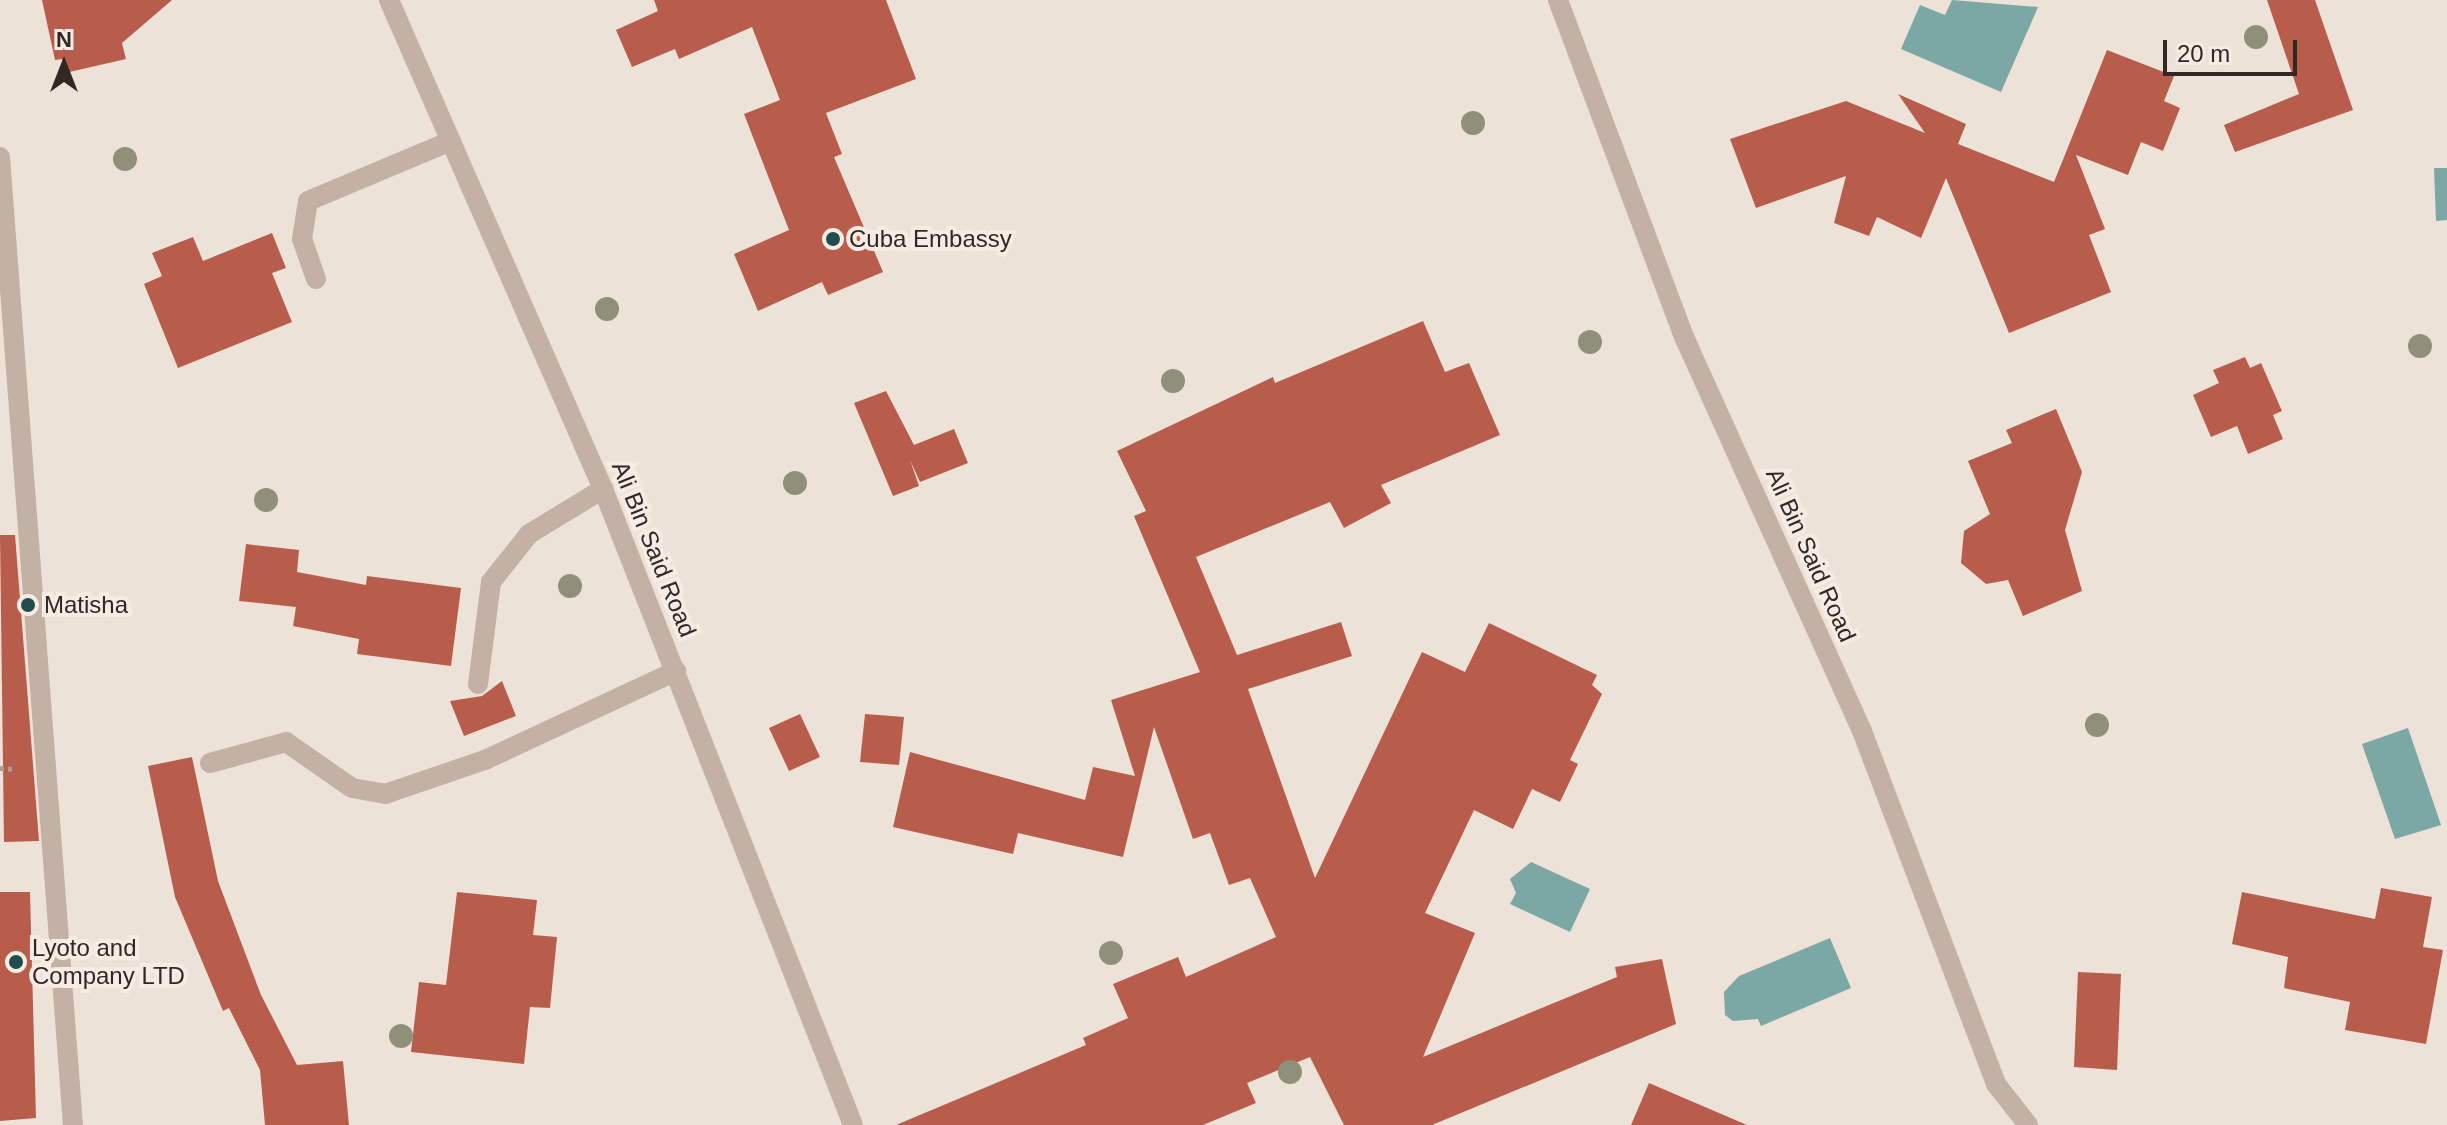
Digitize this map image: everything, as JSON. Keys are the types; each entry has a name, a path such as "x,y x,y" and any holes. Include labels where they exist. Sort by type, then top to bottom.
{"street":[{"name":"Ali Bin Said Road","path":"389,0 603,489 853,1125"},
{"name":"Ali Bin Said Road","path":"1558,0 1685,339 1862,731 1996,1084 2028,1125"},
{"path":"316,279 302,239 308,201 451,141"},
{"path":"0,157 73,1125"},
{"path":"478,684 491,582 529,534 603,489"},
{"path":"210,763 286,742 352,788 385,794 485,760 676,671"}],"water":[{"path":"1952,0 2038,7 2001,92 1901,49 1920,5 1945,15"},
{"path":"2434,168 2447,168 2447,220 2436,221"},
{"path":"2408,728 2441,825 2395,839 2362,744"},
{"path":"1531,862 1590,889 1570,932 1510,904 1516,893 1510,879"},
{"path":"1830,938 1851,988 1761,1026 1758,1019 1733,1021 1725,1015 1724,992 1739,976"}],"building":[{"path":"42,0 172,0 122,43 126,59 65,73 62,59 55,60"},
{"path":"654,0 886,0 916,79 826,113 842,154 834,157 883,272 828,295 822,282 758,311 734,254 789,230 744,114 780,100 752,27 679,59 675,49 632,67 616,30 658,11"},
{"path":"2267,0 2315,0 2353,110 2235,152 2224,125 2299,94"},
{"path":"2107,50 2174,76 2164,101 2180,108 2163,151 2141,142 2128,175 2076,155 2105,229 2089,235 2111,292 2009,333 1946,178 1921,238 1877,217 1869,236 1834,223 1846,176 1756,208 1730,139 1846,101 1925,133 1898,94 1966,124 1958,144 2054,182"},
{"path":"272,233 286,268 272,273 292,322 178,368 144,284 162,276 152,253 193,237 203,261"},
{"path":"1423,321 1445,372 1469,363 1500,435 1381,485 1391,503 1344,528 1330,502 1196,557 1237,655 1341,622 1352,656 1248,689 1315,878 1422,652 1465,672 1489,623 1597,675 1592,685 1602,694 1570,760 1578,764 1560,802 1532,789 1513,829 1474,810 1425,913 1475,933 1423,1057 1617,977 1615,967 1662,959 1676,1024 1432,1125 1344,1125 1310,1057 1247,1083 1256,1103 1203,1125 896,1125 1086,1045 1083,1038 1128,1018 1113,984 1178,957 1186,977 1276,937 1250,878 1229,885 1210,833 1193,839 1154,727 1123,857 1018,833 1013,854 893,827 910,752 1085,800 1093,767 1135,776 1111,700 1200,672 1134,516 1146,511 1117,451 1273,377 1275,383"},
{"path":"2245,357 2250,368 2261,363 2282,411 2273,415 2283,439 2248,454 2237,426 2211,437 2193,395 2219,383 2213,370"},
{"path":"886,391 914,445 954,429 968,463 920,482 910,460 919,486 893,496 854,403"},
{"path":"2056,409 2082,472 2065,530 2082,591 2023,616 2008,580 1986,584 1961,563 1964,531 1990,514 1968,461 2012,443 2006,430"},
{"path":"0,535 15,535 39,841 4,842"},
{"path":"246,544 299,550 297,572 366,585 367,576 461,588 451,666 357,654 359,639 293,626 296,607 239,601"},
{"path":"502,681 516,716 464,736 450,701 482,696"},
{"path":"800,714 820,757 789,771 769,728"},
{"path":"865,714 904,717 899,765 860,762"},
{"path":"192,757 218,881 261,995 297,1065 343,1061 349,1125 265,1125 260,1070 229,1008 223,1011 175,897 148,766"},
{"path":"2381,888 2432,897 2423,947 2443,950 2426,1044 2345,1030 2350,1002 2284,988 2288,957 2232,944 2242,892 2375,919"},
{"path":"0,892 30,892 36,1118 0,1121"},
{"path":"457,892 537,900 533,935 557,937 550,1008 530,1007 524,1064 411,1052 419,982 446,985"},
{"path":"2078,972 2121,974 2117,1070 2074,1067"},
{"path":"1649,1083 1747,1125 1631,1125"}],"place":[{"name":"Cuba Embassy","path":"833,239"},
{"name":"Matisha","path":"28,605"},
{"name":"Lyoto and Company LTD","path":"16,962"}]}
